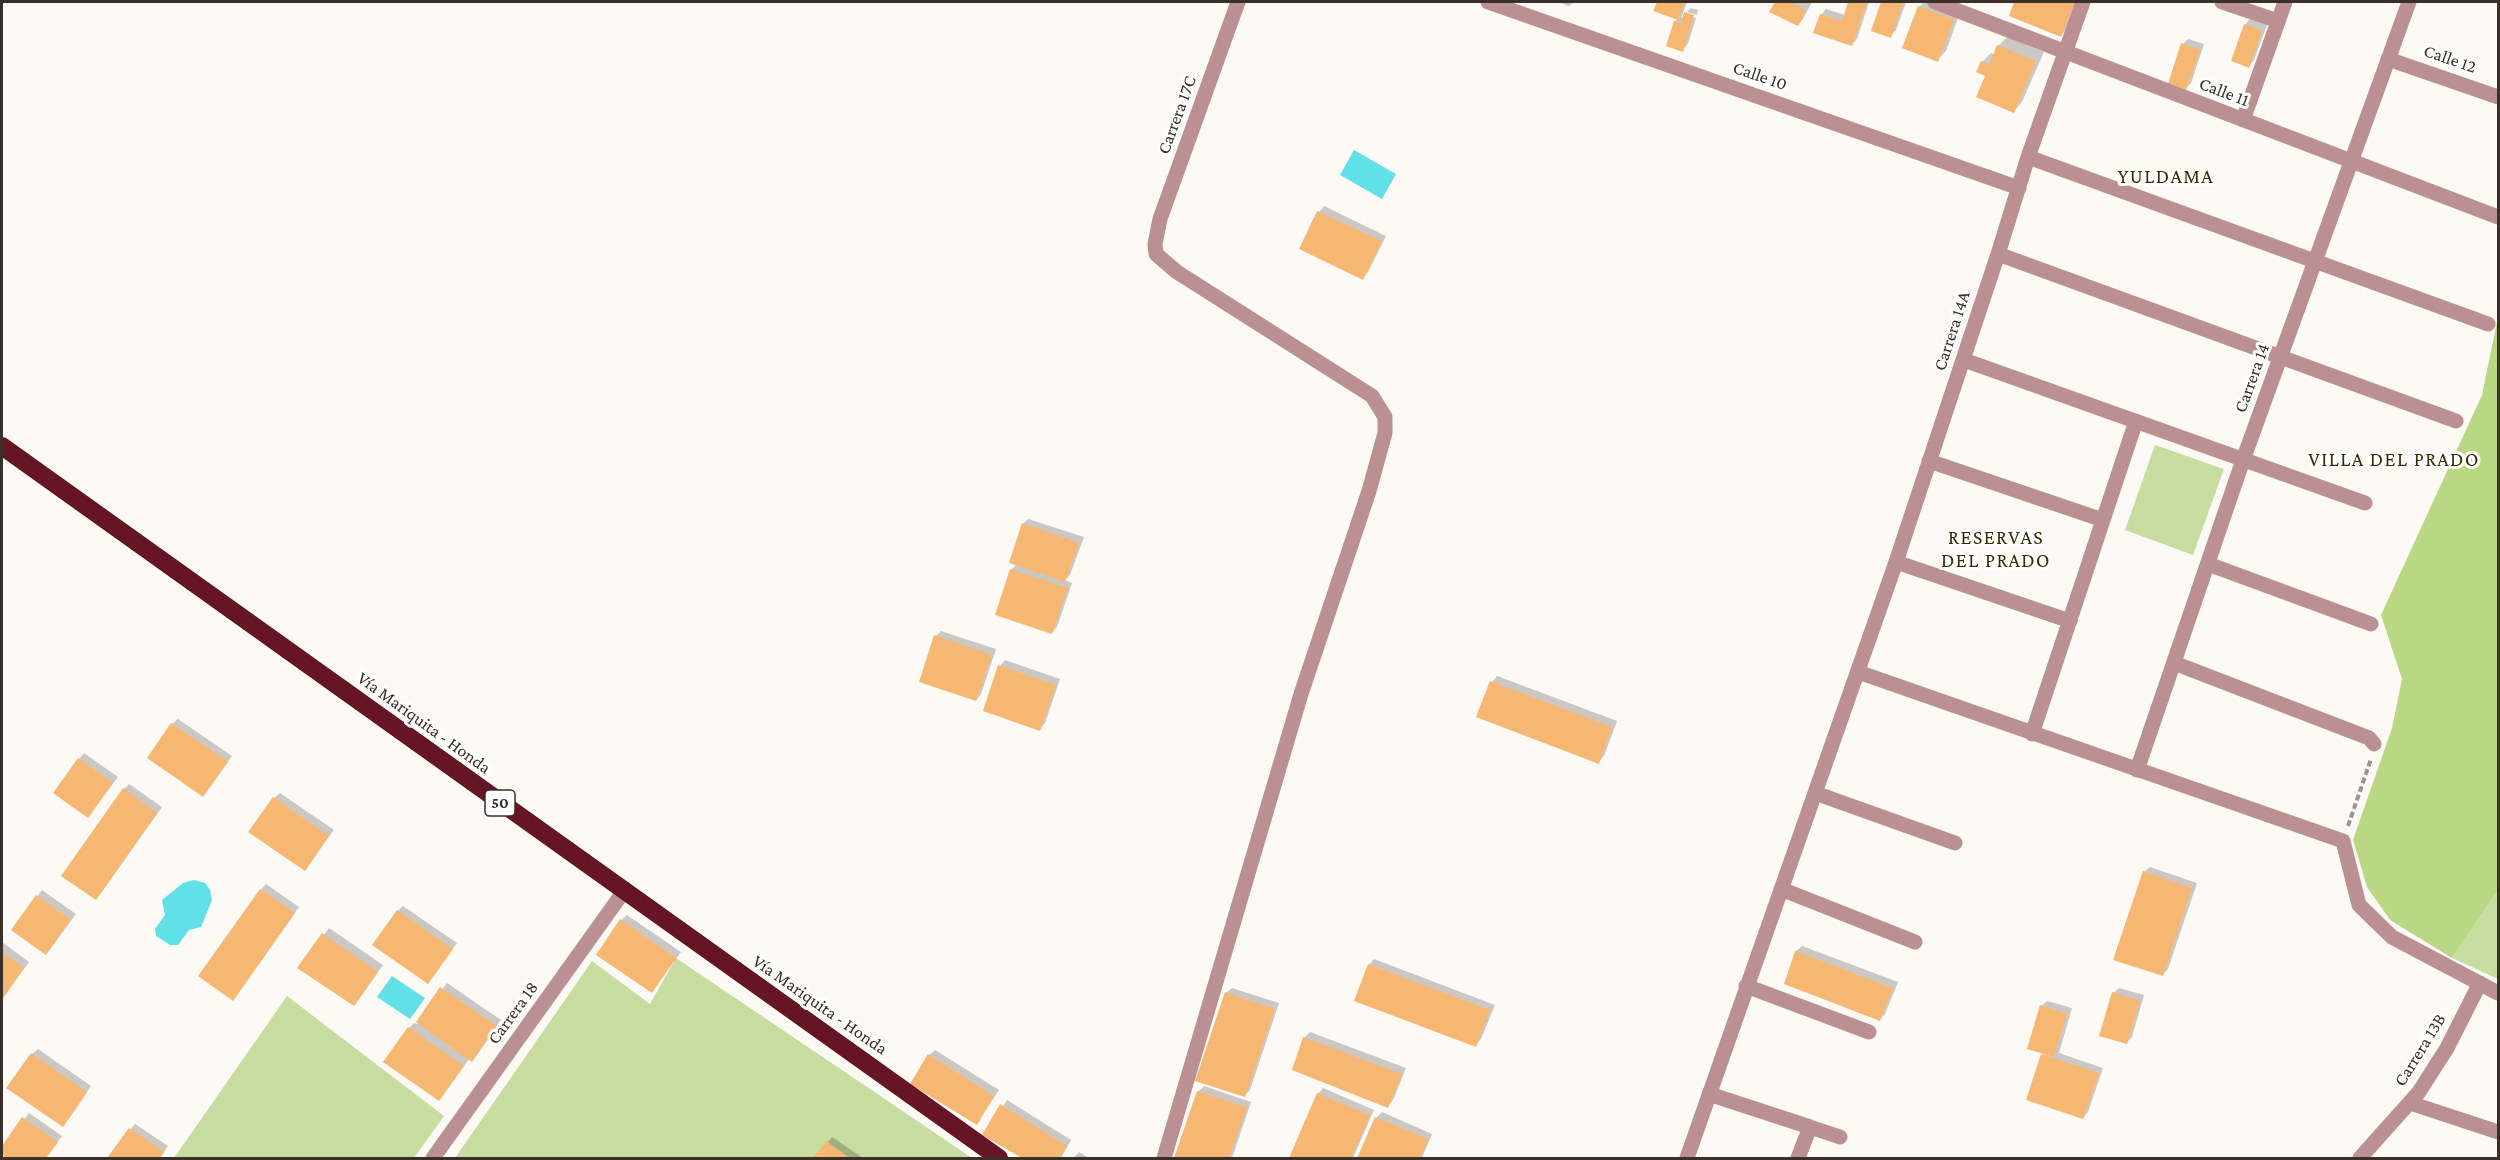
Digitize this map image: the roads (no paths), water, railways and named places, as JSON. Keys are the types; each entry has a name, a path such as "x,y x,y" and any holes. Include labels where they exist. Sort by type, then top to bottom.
{"highway":[{"name":"Vía Mariquita - Honda","path":"2,446 999,1158"}],"street":[{"name":"Carrera 17C","path":"1164,1158 1301,694 1368,491 1385,432 1385,417 1372,396 1177,272 1156,254 1155,244 1160,219 1238,2"},
{"name":"Calle 10","path":"1488,2 2019,188"},
{"name":"Calle 11","path":"1935,2 2499,217"},
{"name":"Carrera 14A","path":"1687,1158 1896,562 1964,360 2028,157 2083,2"},
{"path":"2222,2 2278,21"},
{"path":"2243,120 2285,2"},
{"name":"Carrera 14","path":"2137,770 2279,358 2409,2"},
{"name":"Calle 12","path":"2388,59 2499,96"},
{"path":"2028,157 2488,324"},
{"path":"1998,254 2456,421"},
{"path":"1964,360 2365,503"},
{"path":"2032,734 2136,421"},
{"path":"1929,461 2103,520"},
{"path":"1896,562 2070,621"},
{"path":"2208,564 2371,624"},
{"path":"2174,663 2369,738 2374,744"},
{"path":"1858,672 2343,841 2359,905 2392,937 2499,993"},
{"path":"1815,793 1955,843"},
{"path":"1781,889 1915,942"},
{"name":"Carrera 18","path":"433,1158 624,891"},
{"name":"Carrera 13B","path":"2360,1158 2419,1092 2447,1048 2480,983"},
{"path":"1746,986 1869,1032"},
{"path":"1709,1094 1840,1137"},
{"path":"2410,1102 2499,1132"},
{"path":"1798,1158 1810,1127"}],"water":[{"path":"1354,150 1396,174 1382,199 1340,175"},
{"path":"194,880 205,883 210,890 212,900 201,927 189,930 178,945 170,945 156,936 155,929 165,915 162,900 183,883"},
{"path":"392,976 425,998 410,1019 377,997"}],"district":[{"name":"YULDAMA","path":"2166,177"},
{"name":"VILLA DEL PRADO","path":"2394,460"},
{"name":"RESERVAS DEL PRADO","path":"1996,550"}]}
